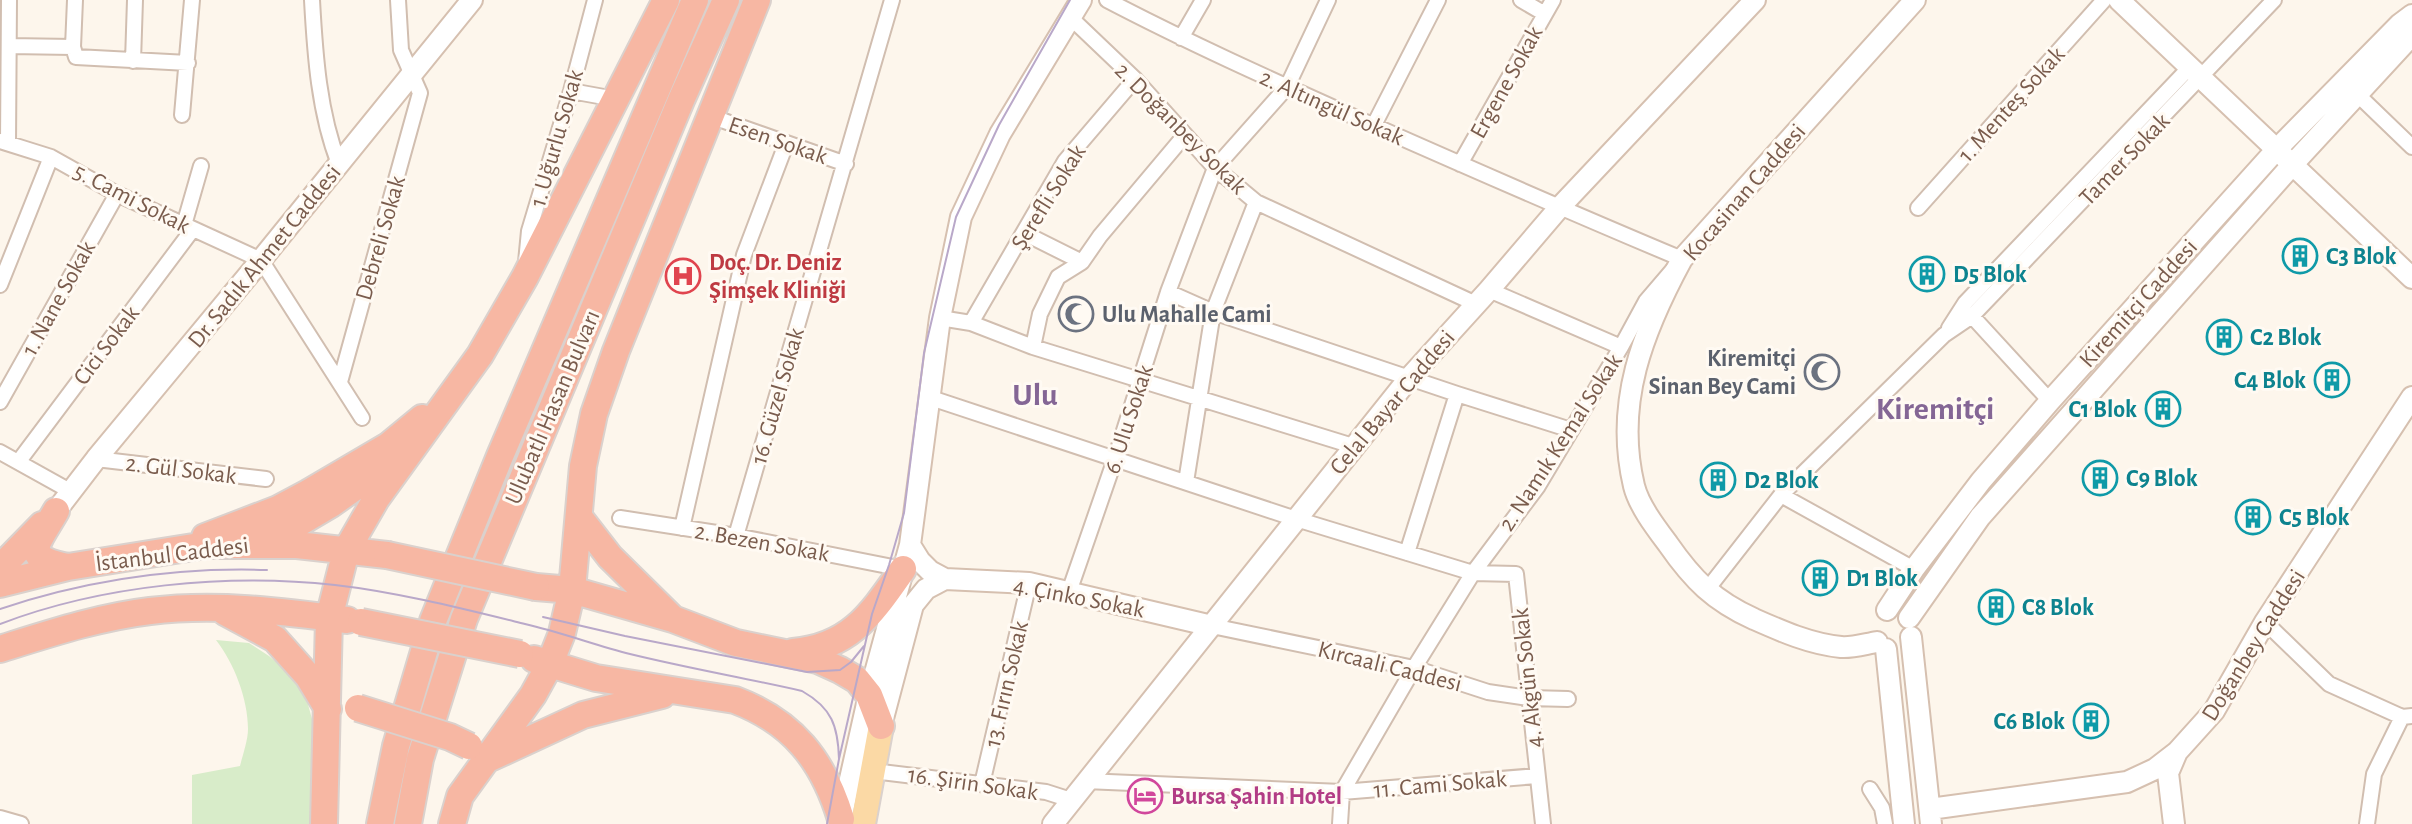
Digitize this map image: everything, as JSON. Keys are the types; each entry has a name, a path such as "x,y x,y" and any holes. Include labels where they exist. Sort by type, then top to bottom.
{"highway":[{"path":"324,824 329,618 346,551 376,499 480,355 525,277 666,0"},
{"name":"Ulubatlı Hasan Bulvarı","path":"380,824 396,746 433,621 695,0"},
{"name":"Ulubatlı Hasan Bulvarı","path":"408,824 420,759 464,619 726,0"},
{"path":"452,824 476,754 533,695 549,666 566,622 572,590 583,466 594,414 616,351 757,0"},
{"path":"177,548 278,509 308,493 388,446 455,390"},
{"path":"243,543 292,527 411,449"},
{"path":"63,501 37,545 37,551 38,556 48,563 68,567"},
{"path":"0,568 63,501"},
{"path":"579,517 610,557 673,619"},
{"name":"İstanbul Caddesi","path":"0,584 68,567 177,548 243,543 297,545 387,555 536,587 572,590 673,619 736,643 781,651"},
{"path":"781,651 807,650 838,641 857,629 872,614 906,557"},
{"path":"215,606 275,639 308,676 328,709"},
{"path":"0,649 148,611 215,606 361,622 520,654 549,666 596,678 735,700 757,708 800,741 823,773 848,822"},
{"path":"781,651 818,660 857,680 869,695 881,726"},
{"path":"476,754 583,715 680,691"},
{"path":"328,709 358,708 450,737 476,754"}],"main road":[{"path":"848,822 873,771 881,726"}],"street":[{"path":"4,142 9,0"},
{"path":"75,0 73,47 76,57 188,63"},
{"path":"133,61 135,0"},
{"path":"182,115 192,0"},
{"path":"312,0 314,41 328,137 339,164"},
{"path":"398,0 401,50 416,84"},
{"name":"Dr. Sadık Ahmet Caddesi","path":"63,501 339,164 416,84 472,0"},
{"name":"1. Uğurlu Sokak","path":"525,277 529,231 595,0"},
{"name":"16. Güzel Sokak","path":"736,536 892,0"},
{"name":"2. Altıngül Sokak","path":"1107,0 1287,87 1682,259"},
{"path":"1181,38 1203,0"},
{"name":"6. Ulu Sokak","path":"1069,592 1168,292 1215,168 1287,87 1328,0"},
{"path":"1374,125 1438,0"},
{"path":"1521,0 1545,14"},
{"name":"Ergene Sokak","path":"1460,164 1553,0"},
{"name":"Celal Bayar Caddesi","path":"1053,824 1410,377 1559,208 1755,0"},
{"name":"Kocasinan Caddesi","path":"1882,645 1842,647 1790,636 1736,611 1706,591 1679,561 1655,527 1635,489 1628,442 1629,399 1640,350 1656,306 1682,259 1915,0"},
{"path":"2117,0 2412,278"},
{"name":"1. Menteş Sokak","path":"1918,208 2117,0"},
{"name":"Tamer Sokak","path":"1944,335 1965,303 2196,72 2274,0"},
{"path":"848,822 869,695 906,557 940,318 961,217 1000,134 1076,9"},
{"name":"2. Doğanbey Sokak","path":"1076,9 1215,168 1256,202 1482,297 1621,347"},
{"name":"Kiremitçi Caddesi","path":"1887,610 1981,481 2050,401 2277,149 2412,15"},
{"name":"Kiremitçi Caddesi","path":"1910,628 1980,517 2293,164 2412,35"},
{"path":"9,46 73,47"},
{"name":"Tamer Sokak","path":"1944,335 1972,316 2196,72"},
{"name":"Şerefli Sokak","path":"971,323 1065,161 1135,79"},
{"name":"Debreli Sokak","path":"340,382 416,84"},
{"path":"571,91 615,99"},
{"path":"2357,94 2412,147"},
{"name":"Esen Sokak","path":"710,116 846,164"},
{"path":"1033,347 1040,314 1058,277 1082,262 1185,135"},
{"name":"5. Cami Sokak","path":"4,142 51,157 117,194 261,260"},
{"path":"682,528 744,255 786,144"},
{"path":"0,285 51,157"},
{"name":"Cici Sokak","path":"19,461 189,227 201,166"},
{"name":"1. Nane Sokak","path":"0,402 117,194"},
{"path":"1186,482 1213,312 1256,202"},
{"path":"1024,233 1082,262"},
{"name":"2. Namık Kemal Sokak","path":"1342,792 1473,573 1538,486 1646,301 1682,259"},
{"path":"261,260 362,418"},
{"path":"1168,292 1213,312 1571,430"},
{"path":"1972,316 2050,401"},
{"path":"940,318 971,323 1033,347 1353,446"},
{"path":"1706,591 1781,495 1944,335"},
{"path":"1407,553 1457,394"},
{"name":"Doğanbey Caddesi","path":"1930,816 2127,782 2155,769 2177,752 2214,711 2265,622 2412,397"},
{"path":"931,398 1296,519 1473,573"},
{"path":"0,452 19,461 63,501"},
{"name":"2. Gül Sokak","path":"96,459 266,479"},
{"path":"1781,495 1914,569"},
{"name":"2. Bezen Sokak","path":"620,518 906,557"},
{"path":"906,557 920,561 945,579"},
{"name":"4. Akgün Sokak","path":"1473,573 1516,574 1543,824"},
{"path":"881,726 913,605 926,589 945,579"},
{"name":"4. Çinko Sokak","path":"945,579 1029,583 1212,626"},
{"name":"13. Fırın Sokak","path":"982,784 1029,583"},
{"path":"1904,824 1882,645 1872,630 1873,623 1887,610 1899,611 1910,628 1930,816"},
{"path":"2265,622 2329,684 2407,717 2374,774 2367,824"},
{"name":"Kırcaali Caddesi","path":"1212,626 1414,668 1488,692 1529,698 1568,699"},
{"path":"1882,645 1898,649 1903,646 1910,628"},
{"path":"2174,824 2168,773 2177,752"},
{"path":"2155,769 2164,824"},
{"name":"16. Şirin Sokak","path":"873,771 1046,792 1071,800"},
{"name":"11. Cami Sokak","path":"1085,781 1342,792 1537,776"},
{"path":"1870,789 1882,808 1885,824"},
{"path":"1340,824 1342,792"},
{"path":"0,818 21,824"}],"green space":[{"path":"216,640 249,643 289,673 306,697 315,730 312,824 192,824 192,775 240,766 248,733 246,706 239,682"}],"tram line":[{"path":"827,824 872,614 904,513 924,353 956,217 999,125 1070,0"},
{"path":"0,609 66,590 165,573 267,570"},
{"path":"0,624 80,600 165,585 251,581 358,588 454,607 630,654 802,691 827,711 835,727 839,759"},
{"path":"543,617 807,672 840,670 864,646"}],"place":[{"name":"C3 Blok","path":"2300,256"},
{"name":"D5 Blok","path":"1927,274"},
{"name":"Doç. Dr. Deniz Şimşek Kliniği","path":"683,276"},
{"name":"Ulu Mahalle Cami","path":"1076,314"},
{"name":"C2 Blok","path":"2224,337"},
{"name":"Kiremitçi Sinan Bey Cami","path":"1822,372"},
{"name":"C4 Blok","path":"2332,380"},
{"name":"C1 Blok","path":"2163,409"},
{"name":"C9 Blok","path":"2100,478"},
{"name":"D2 Blok","path":"1718,480"},
{"name":"C5 Blok","path":"2253,517"},
{"name":"D1 Blok","path":"1820,578"},
{"name":"C8 Blok","path":"1996,607"},
{"name":"C6 Blok","path":"2091,721"},
{"name":"Bursa Şahin Hotel","path":"1145,796"}],"district":[{"name":"Ulu","path":"1035,394"},
{"name":"Kiremitçi","path":"1935,408"}]}
